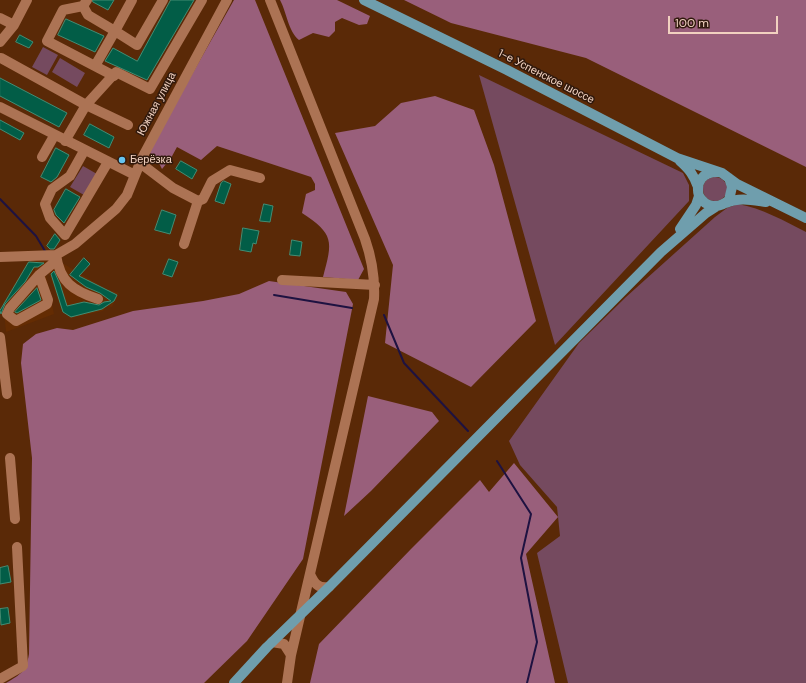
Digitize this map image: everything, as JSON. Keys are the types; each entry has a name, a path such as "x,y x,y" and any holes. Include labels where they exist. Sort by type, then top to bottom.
{"main road":[{"name":"1-е Успенское шоссе","path":"364,0 507,70 677,158 717,172 774,203 806,218"},
{"path":"677,158 689,168 695,177 698,191 704,203 721,204"},
{"path":"661,252 687,220 696,205 698,191 704,175 717,172"},
{"path":"721,204 732,191 729,178"},
{"path":"234,683 272,642 661,252 706,213 721,204 734,199 747,199 774,203"}],"street":[{"path":"0,42 14,25 27,0"},
{"path":"95,66 132,0"},
{"path":"114,76 47,41 63,10 85,3 88,15 137,45 163,0"},
{"path":"65,141 86,105 114,76 116,72 150,89 202,0"},
{"name":"Южная улица","path":"0,257 57,257 75,244 116,209 126,195 140,163 227,0"},
{"path":"270,0 365,239 370,256 375,285 374,299 368,327 291,655 287,683"},
{"path":"0,18 14,25"},
{"path":"1,58 86,105 128,125"},
{"path":"0,107 54,136 135,175"},
{"path":"42,157 54,136"},
{"path":"84,151 70,176 52,189 45,204 50,218 65,235 108,162"},
{"path":"140,163 173,188 198,201"},
{"path":"184,244 198,201 203,199 212,181 230,170 260,178"},
{"path":"39,275 48,300 47,304 38,311 16,320 12,320 7,314 10,308 39,275 57,257 63,278 80,293 98,299"},
{"path":"282,280 375,285"},
{"path":"0,336 7,394"},
{"path":"10,458 15,519"},
{"path":"0,679 23,666 17,547"},
{"path":"310,574 316,585 321,588 328,587"},
{"path":"272,642 284,644 291,655"}],"shaded area":[{"path":"234,0 255,0 364,269 358,280 323,277 328,255 328,239 320,227 302,213 306,194 315,190 315,184 311,177 217,146 201,160 177,147 171,158 162,169 156,157 148,152"},
{"path":"280,0 337,0 370,16 367,24 359,25 342,18 335,22 335,31 329,37 313,33 299,40 292,32"},
{"path":"404,0 806,0 806,167 586,58 451,23"},
{"path":"43,47 58,55 47,75 32,67"},
{"path":"60,58 85,73 77,87 52,72"},
{"path":"479,75 683,173 689,185 689,201 555,345"},
{"path":"435,96 474,110 494,165 536,321 471,387 385,343 393,265 335,133 375,126 401,103"},
{"path":"83,166 97,174 84,195 70,187"},
{"path":"715,177 724,180 727,189 724,198 715,201 706,198 703,189 706,180"},
{"path":"738,204 756,209 781,219 806,232 806,683 568,683 537,553 560,536 557,507 520,465 509,441 579,343 626,297 715,217 727,208"},
{"path":"30,258 49,261 45,270 54,314 6,332 3,303"},
{"path":"58,263 64,264 108,290 119,293 112,307 107,306 103,311 71,318 62,311 48,271"},
{"path":"269,281 346,292 353,304 303,559 247,641 204,683 6,683 22,672 29,654 32,458 21,363 23,344 36,334 57,328 73,330 133,311 203,301 239,294"},
{"path":"368,396 432,412 439,421 371,491 344,516"},
{"path":"514,463 558,517 526,554 555,683 310,683 319,644 480,480 489,492"}],"building":[{"path":"93,0 114,0 108,10 93,2"},
{"path":"171,0 194,0 147,80 105,61 113,48 137,61"},
{"path":"66,19 104,36 95,52 58,35"},
{"path":"20,35 33,42 29,48 16,42"},
{"path":"0,78 67,113 59,127 0,96"},
{"path":"0,120 24,133 20,140 0,129"},
{"path":"90,124 114,137 109,148 84,135"},
{"path":"56,148 69,155 57,177 51,182 41,177"},
{"path":"181,161 197,170 192,179 176,169"},
{"path":"224,181 231,184 224,204 215,201 221,183"},
{"path":"66,189 80,197 64,223 56,215 54,210"},
{"path":"264,204 273,206 270,222 260,221"},
{"path":"162,210 176,215 170,234 155,230"},
{"path":"243,228 259,231 256,244 253,243 251,252 240,250"},
{"path":"55,234 60,240 54,249 50,249 47,246"},
{"path":"292,240 302,242 300,256 290,255"},
{"path":"84,258 90,264 79,276 117,295 114,301 102,309 71,317 63,312 51,274 54,271 67,306 84,302 99,305 104,302 111,301 100,293 86,287 70,275"},
{"path":"169,259 178,262 172,277 163,274"},
{"path":"29,262 44,263 38,267 34,267 25,282 5,304 1,314 0,311"},
{"path":"37,288 41,300 17,313 15,312"},
{"path":"8,566 11,582 0,584 0,568"},
{"path":"8,608 10,623 1,625 0,609"}],"waterway":[{"path":"0,199 36,236 45,251"},
{"path":"274,295 352,308"},
{"path":"384,315 404,363 468,431"},
{"path":"497,461 531,514 521,558 537,642 527,683"}],"place":[{"name":"Берёзка","path":"122,160"}]}
